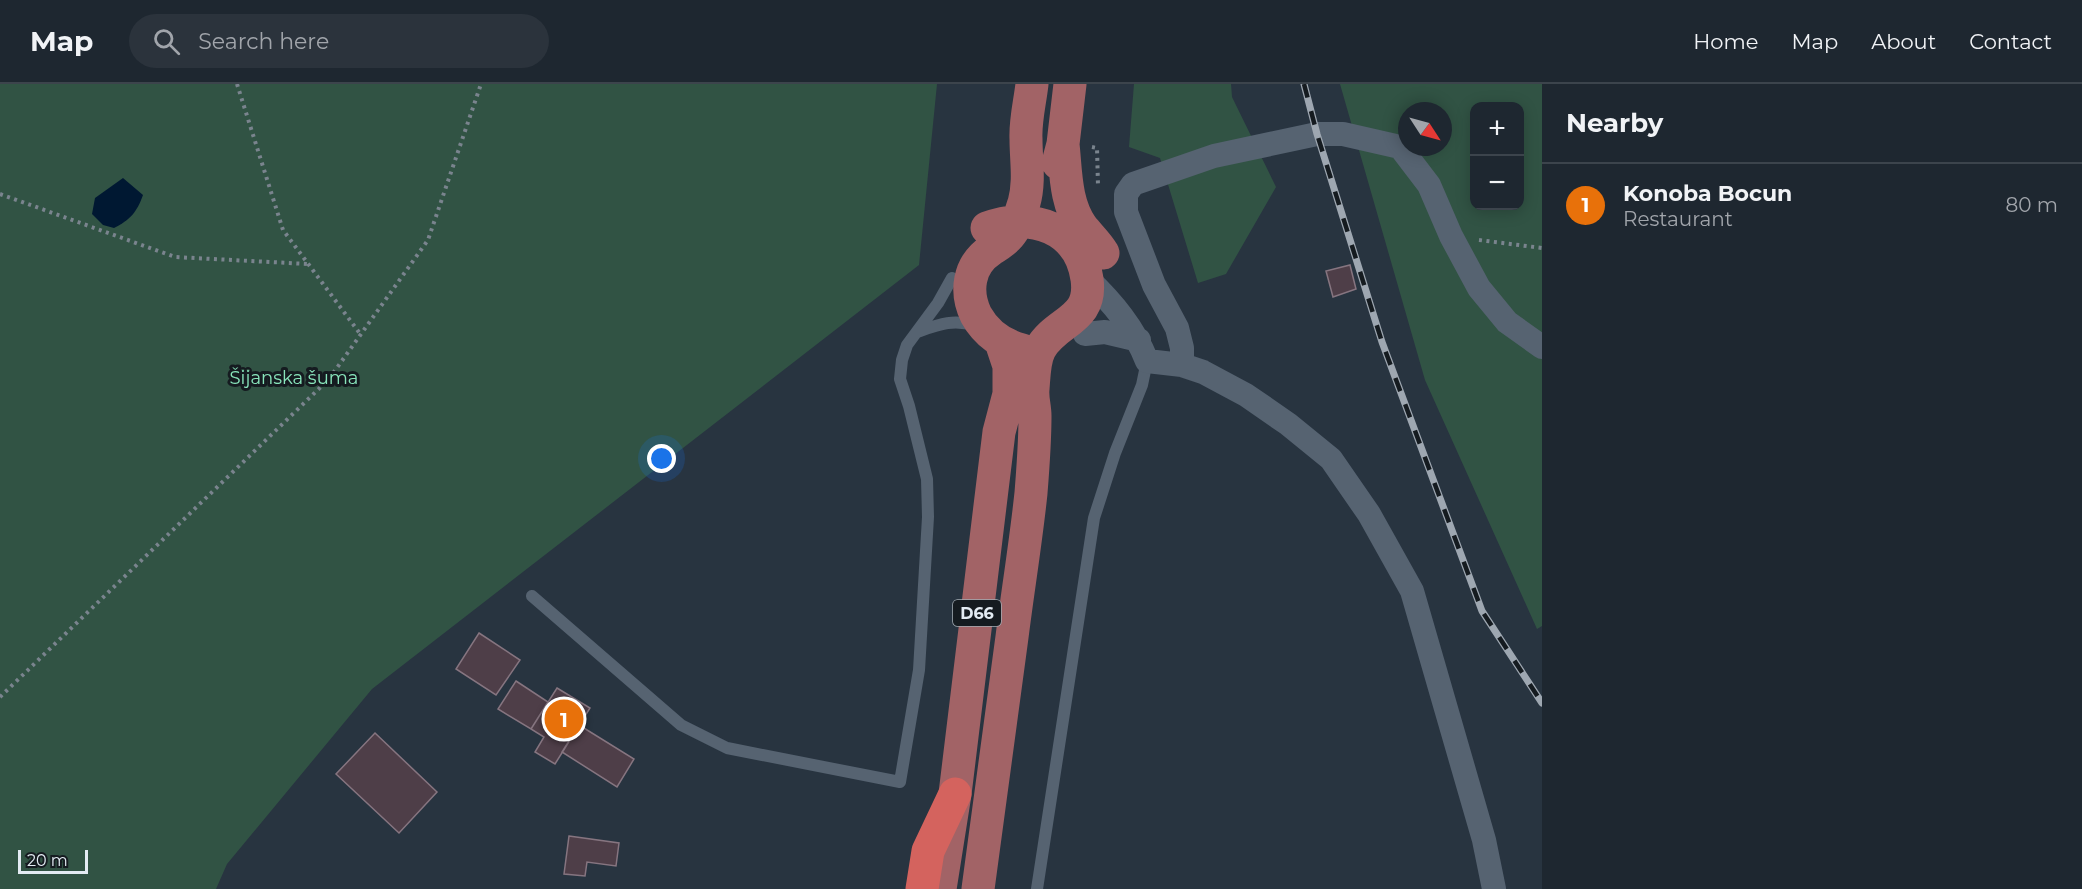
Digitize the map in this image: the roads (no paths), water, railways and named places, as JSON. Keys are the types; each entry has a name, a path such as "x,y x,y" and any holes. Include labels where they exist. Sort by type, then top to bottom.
{"highway":[{"path":"922,889 928,851 956,794"}],"main road":[{"name":"D66","path":"999,432 988,367 980,350 983,332 969,292 972,275 979,260 1009,237 1001,213 1010,194 1016,162 1026,139 1032,84"},
{"name":"D66","path":"1070,84 1063,144 1070,203 1070,229"},
{"name":"D66","path":"940,889 956,794 999,432 1009,394 1009,366 983,332 955,309 952,278 964,249 974,237 1003,224 1033,221 1070,229 1094,238 1103,253 1109,283 1088,292 1078,315 1047,339 1039,352 1032,393 1035,414 1031,492 978,889"},
{"name":"D66","path":"1035,414 1058,361 1095,324 1097,288"},
{"path":"983,332 1014,348 1029,352 1059,349 1079,339"}],"street":[{"path":"1182,365 1182,348 1177,328 1154,285 1126,212 1126,194 1133,184 1214,156 1317,134 1343,134 1400,147 1428,185 1451,236 1479,288 1507,322 1542,347"},
{"path":"1097,288 1121,313 1143,351"},
{"path":"1079,339 1105,332 1143,351 1203,372 1246,395 1288,424 1331,459 1369,514 1412,591 1484,840 1494,889"}],"lane":[{"path":"532,596 681,725 727,748 900,782 919,670 928,516 926,472 900,379 902,360 907,345 938,303 952,278"},
{"path":"916,332 943,323 983,332"},
{"path":"1037,889 1094,518 1115,453 1142,386 1143,351"}],"water":[{"path":"123,178 143,195 141,201 129,219 120,225 114,228 103,225 92,214 95,198"}],"railway":[{"path":"1304,84 1317,134 1382,342 1482,611 1542,703"}],"place":[{"name":"Konoba Bocun","path":"564,719"}],"park label":[{"name":"Šijanska šuma","path":"294,378"}]}
